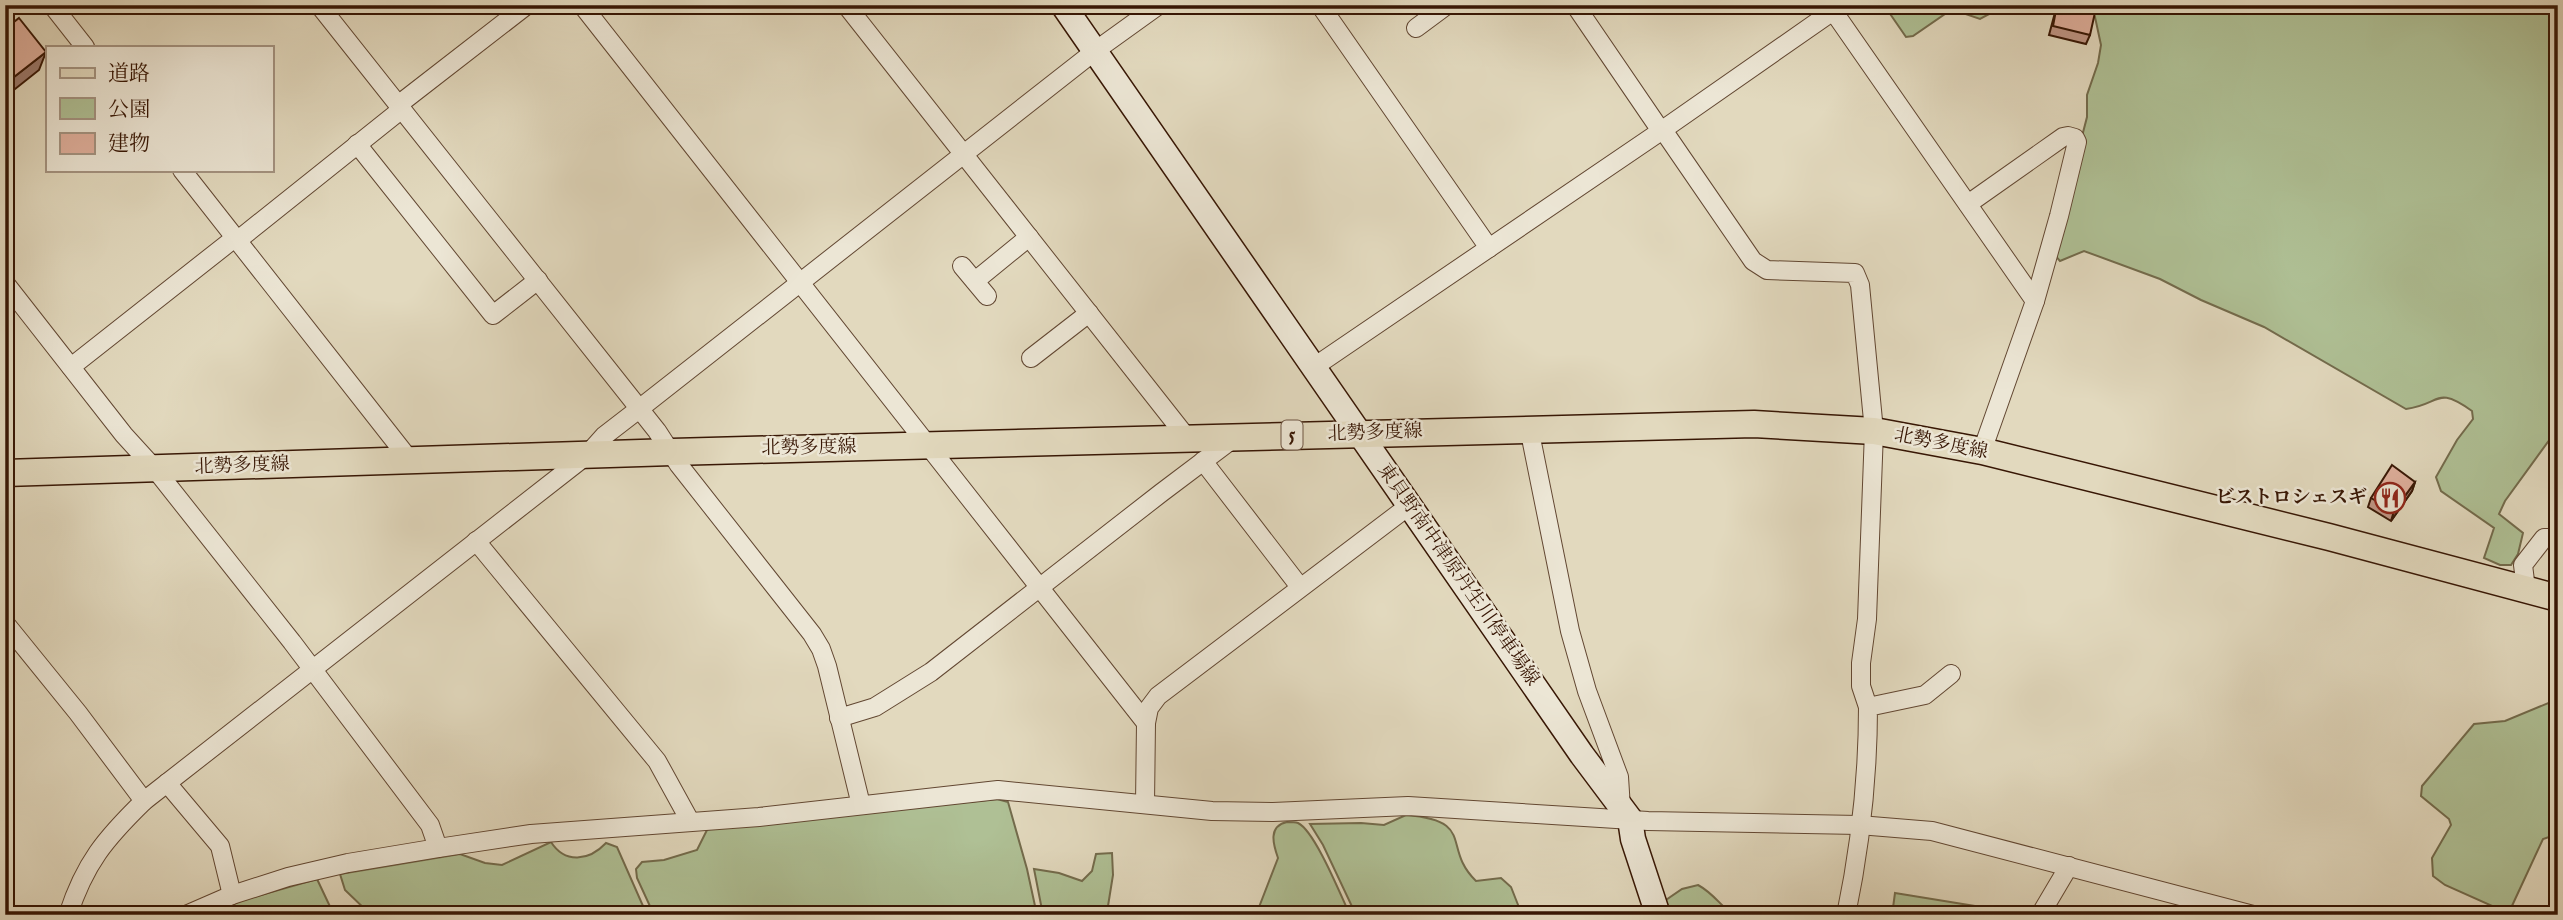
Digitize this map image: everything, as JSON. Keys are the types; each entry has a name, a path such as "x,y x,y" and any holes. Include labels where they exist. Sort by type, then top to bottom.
{"main road":[{"name":"東貝野南中津原丹生川停車場線","path":"1063,5 1582,755 1626,813 1658,915"},
{"name":"北勢多度線","path":"5,473 409,459 1754,424 1874,432 1982,451 2329,537 2558,598"}],"street":[{"path":"52,5 84,46"},
{"path":"319,5 538,280 812,634 821,649 861,805"},
{"path":"71,367 357,144 527,5"},
{"path":"582,5 1146,723"},
{"path":"846,5 1188,439"},
{"path":"68,915 76,891 93,858 114,830 144,801 587,455 604,436 1095,51 1159,5"},
{"path":"1320,5 1489,248"},
{"path":"1416,28 1447,5"},
{"path":"1574,5 1753,261 1766,270 1855,273 1860,285 1874,432 1867,619 1861,663 1861,686 1868,707 1868,745 1846,915"},
{"path":"1314,367 1662,130 1831,8 2035,301"},
{"path":"1968,204 2063,137 2068,135 2075,138 2077,142 2059,216 2035,301 1982,451"},
{"path":"357,144 493,315 538,280"},
{"path":"184,172 409,459"},
{"path":"975,281 1029,237"},
{"path":"962,266 987,296"},
{"path":"5,283 292,642 311,671 430,825 438,848"},
{"path":"1031,358 1089,313"},
{"path":"1529,428 1570,631 1587,691 1619,777 1626,813"},
{"path":"839,718 875,707 900,693 970,643 1236,437"},
{"path":"1203,461 1300,587"},
{"path":"1145,804 1146,723 1149,708 1158,696 1410,505"},
{"path":"2526,589 2523,565 2544,538 2558,538"},
{"path":"476,541 648,750 690,821"},
{"path":"5,623 78,713 144,801"},
{"path":"1868,707 1925,695 1951,674"},
{"path":"167,783 220,846 232,895"},
{"path":"186,915 232,895 288,877 348,863 438,848 531,834 759,817 998,790 1212,811 1273,812 1408,806 1626,813 1932,831 2253,915"},
{"path":"2040,915 2069,866"}],"green space":[{"path":"1884,5 2006,5 1980,19 1954,10 1913,36 1906,37"},
{"path":"2067,5 2558,5 2558,428 2505,501 2499,514 2523,533 2518,554 2511,565 2500,565 2484,558 2494,528 2441,491 2436,477 2457,440 2473,419 2472,411 2460,403 2444,398 2406,409 2264,327 2160,279 2084,251 2060,261 2052,252 2087,117 2087,95 2101,45 2095,17 2085,9"},
{"path":"2558,699 2558,834 2543,839 2511,908 2501,910 2445,885 2433,876 2432,858 2451,825 2449,819 2421,796 2422,786 2474,724 2505,721"},
{"path":"997,799 1008,802 1037,915 654,915 637,878 636,869 642,862 664,860 697,850 708,828"},
{"path":"1406,815 1442,823 1455,838 1460,857 1476,881 1501,878 1511,887 1522,915 1356,915 1323,845 1310,824 1384,825"},
{"path":"1287,822 1298,823 1312,838 1350,915 1256,915 1278,858 1274,831"},
{"path":"551,842 563,854 577,858 592,854 606,843 617,847 647,915 371,915 345,890 340,874 460,854 485,863 502,865"},
{"path":"1112,853 1113,875 1108,906 1117,915 1043,915 1034,869 1059,873 1082,881 1092,871 1096,854"},
{"path":"317,879 334,915 205,915 243,900"},
{"path":"1698,885 1733,915 1663,915 1663,902 1682,889"},
{"path":"1895,893 2018,913 2023,915 1892,915"}],"building":[{"path":"2057,5 2096,8 2090,35 2053,26"},
{"path":"19,18 46,52 5,84 5,29"},
{"name":"ビストロシェスギ","path":"2392,465 2415,482 2394,511 2371,498"}],"place":[{"name":"ビストロシェスギ","path":"2390,498"}]}
